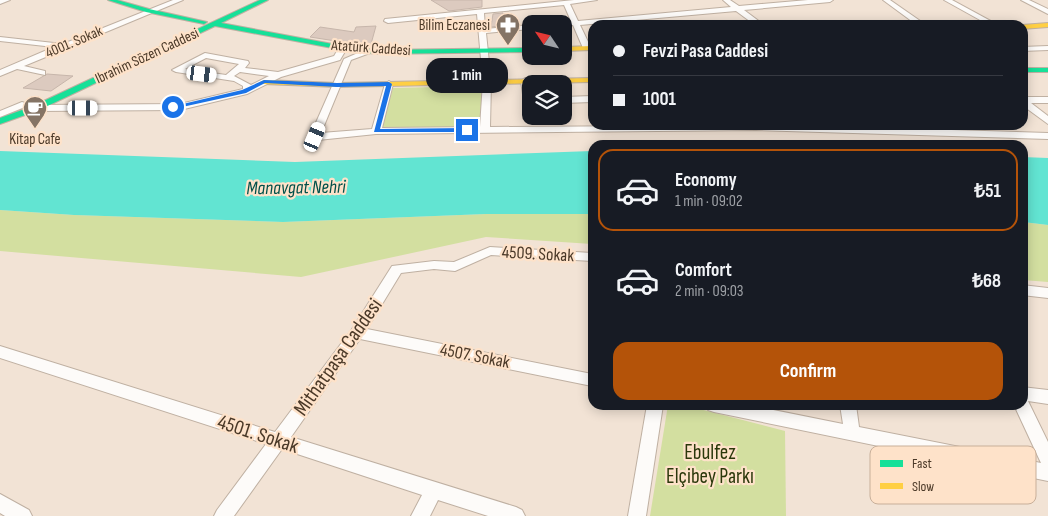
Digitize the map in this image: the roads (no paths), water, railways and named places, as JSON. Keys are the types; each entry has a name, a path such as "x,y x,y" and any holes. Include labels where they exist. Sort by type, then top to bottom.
{"street":[{"path":"0,2 7,0"},
{"name":"Atatürk Caddesi","path":"112,0 148,11 343,48 485,52 522,50"},
{"name":"4001. Sokak","path":"0,73 148,11 180,0"},
{"name":"Ibrahim Sözen Caddesi","path":"0,120 36,108 252,0"},
{"name":"Ibrahim Sözen Caddesi","path":"0,120 22,106 265,0"},
{"path":"388,21 543,3 594,0"},
{"path":"726,0 753,20"},
{"path":"614,20 740,10 830,0"},
{"path":"886,0 915,20"},
{"path":"947,0 985,20"},
{"path":"1024,0 1048,12"},
{"path":"566,3 588,44"},
{"path":"480,11 487,82 485,130"},
{"path":"572,23 588,22"},
{"path":"1028,26 1048,25"},
{"path":"482,31 522,28"},
{"path":"0,39 21,32"},
{"path":"0,39 63,46"},
{"path":"36,108 180,107 248,90 278,75 337,58 343,48"},
{"path":"572,49 588,48"},
{"path":"1028,49 1048,48"},
{"path":"367,50 348,59 314,140 376,131 588,128"},
{"path":"227,78 245,63 205,55 176,70 227,78 236,79 246,85 248,90"},
{"path":"16,66 42,73"},
{"path":"238,69 278,75"},
{"path":"1028,70 1048,70"},
{"path":"572,80 588,80"},
{"path":"264,82 337,85 522,81"},
{"path":"376,131 389,84"},
{"path":"572,100 588,99"},
{"path":"1028,100 1048,100"},
{"path":"1028,105 1048,121"},
{"path":"0,114 22,106"},
{"path":"943,130 1048,136"},
{"name":"4509. Sokak","path":"397,268 434,265 455,267 490,251 588,257"},
{"name":"Mithatpaşa Caddesi","path":"223,516 357,332 397,268"},
{"path":"1028,291 1048,293"},
{"name":"4507. Sokak","path":"357,332 588,379"},
{"name":"4501. Sokak","path":"0,352 516,516"},
{"path":"1028,395 1048,397"},
{"path":"637,516 654,410"},
{"path":"739,410 914,446"},
{"path":"849,410 852,433"},
{"path":"1024,410 1048,460"},
{"path":"420,516 434,490"}],"water":[{"name":"Manavgat Nehri","path":"0,151 295,162 588,151 588,214 486,214 283,222 74,215 0,210"},
{"path":"1028,157 1048,158 1048,225 1028,223"}],"place":[{"name":"Bilim Eczanesi","path":"508,46"},
{"name":"Kitap Cafe","path":"35,129"}],"park label":[{"name":"Ebulfez Elçibey Parkı","path":"710,464"}]}
